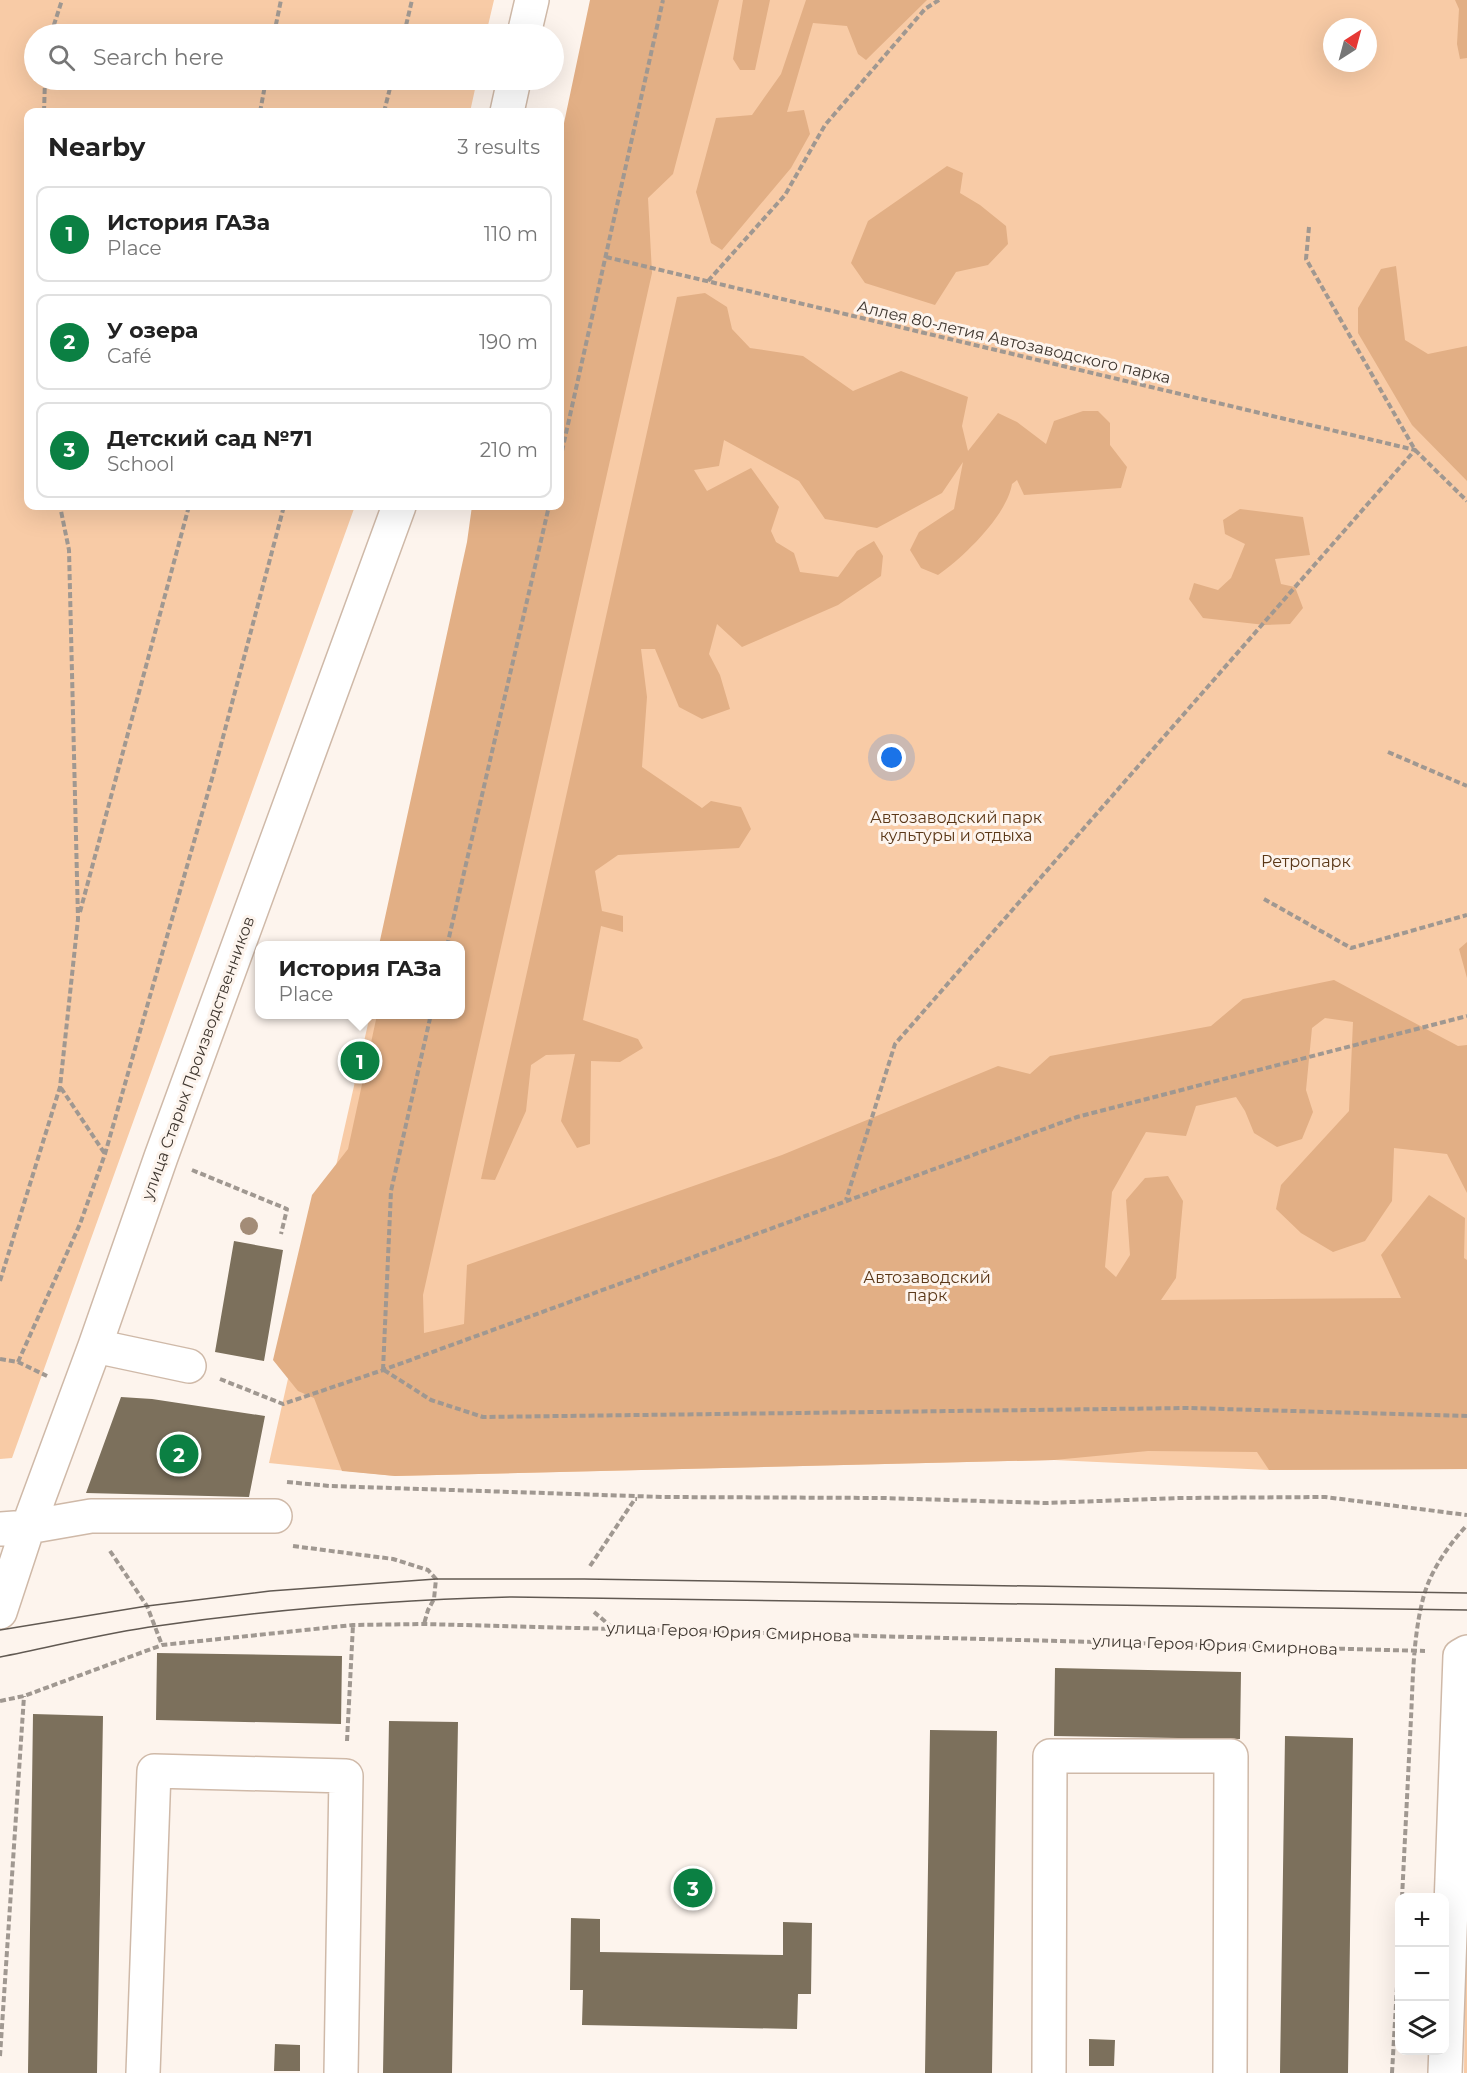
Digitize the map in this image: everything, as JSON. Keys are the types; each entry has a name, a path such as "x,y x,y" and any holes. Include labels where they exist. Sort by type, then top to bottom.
{"street":[{"path":"526,24 532,0"},
{"path":"508,108 512,90"},
{"name":"улица Старых Производственников","path":"0,1611 14,1528 78,1392 161,1157 398,510"},
{"path":"95,1346 189,1366"},
{"path":"14,1528 91,1516 275,1516"},
{"path":"1445,2073 1464,1654"},
{"path":"1049,2073 1050,1756 1231,1756 1230,2073"},
{"path":"143,2073 154,1771 346,1776 341,2073"}],"path":[{"path":"54,24 62,0"},
{"path":"275,24 281,0"},
{"path":"406,24 412,0"},
{"path":"564,442 663,0"},
{"path":"708,281 785,195 825,125 925,9 939,0"},
{"path":"44,108 45,90"},
{"path":"261,108 264,90"},
{"path":"385,108 390,90"},
{"path":"1309,227 1306,259 1416,450 1467,501"},
{"name":"Аллея 80-летия Автозаводского парка","path":"606,257 1416,450"},
{"path":"846,1200 895,1044 1416,450"},
{"path":"0,1281 60,1087 78,919 69,550 61,510"},
{"path":"78,919 188,510"},
{"path":"18,1362 80,1224 105,1154 213,775 283,510"},
{"path":"448,941 548,510"},
{"path":"1388,752 1467,786"},
{"path":"1264,899 1351,948 1467,915"},
{"path":"189,1366 283,1404 383,1370 1077,1117 1467,1016"},
{"path":"383,1370 390,1191 430,1019"},
{"path":"60,1087 105,1154"},
{"path":"161,1157 287,1209 281,1234"},
{"path":"0,1359 18,1362 78,1392"},
{"path":"383,1370 431,1400 483,1417 1188,1408 1467,1416"},
{"path":"424,1624 434,1599 436,1579 429,1570 393,1559 274,1543 280,1482 330,1486 664,1497 884,1498 1046,1503 1180,1498 1325,1497 1467,1515"},
{"path":"590,1566 635,1499 664,1497"},
{"path":"91,1516 111,1554 147,1606 162,1645"},
{"path":"1401,1893 1415,1650 1425,1593 1434,1570 1450,1544 1467,1525"},
{"path":"594,1612 614,1629"},
{"name":"улица Героя Юрия Смирнова","path":"0,1701 24,1696 162,1645 353,1625 424,1624 1415,1650 1464,1654"},
{"path":"346,1776 353,1625"},
{"path":"0,2056 24,1696"},
{"path":"1392,2073 1399,1947"}],"green space":[{"path":"0,0 494,0 488,24 24,24 24,90 475,90 471,108 24,108 24,510 354,510 12,1458 0,1459"},
{"name":"Автозаводский парк","path":"590,0 719,0 673,174 648,198 652,273 423,1295 424,1333 464,1324 467,1265 782,1155 998,1066 1030,1074 1050,1056 1211,1026 1243,999 1334,980 1458,1046 1467,1045 1467,1193 1447,1154 1394,1148 1392,1201 1365,1241 1333,1252 1301,1233 1276,1209 1281,1185 1349,1111 1353,1022 1325,1018 1312,1028 1306,1090 1313,1112 1302,1139 1277,1147 1254,1133 1236,1097 1196,1106 1186,1136 1146,1132 1112,1192 1105,1267 1116,1277 1130,1255 1126,1200 1145,1178 1168,1176 1183,1201 1176,1278 1161,1300 1401,1298 1381,1255 1429,1195 1465,1218 1467,1469 1269,1470 1257,1452 1148,1451 1054,1460 395,1476 342,1471 314,1398 298,1391 273,1360 312,1195 348,1149 376,1019 465,1019 465,941 380,941 467,542 471,510 564,510 564,123"},
{"name":"Автозаводский парк культуры и отдыха","path":"601,0 1467,0 1467,1469 1269,1470 1054,1460 395,1476 269,1463 369,1019 465,1019 465,941 461,941 559,510 564,510 564,457"},
{"path":"743,0 770,0 755,70 740,70 733,59"},
{"path":"806,0 927,0 866,60 858,54 847,26 813,23 787,112 804,110 810,134 791,168 722,250 711,243 696,192 716,118 752,115 781,74"},
{"path":"1455,0 1467,0 1467,58 1460,59 1457,44 1459,9"},
{"path":"947,166 963,173 960,193 980,205 1006,226 1008,244 988,265 956,272 935,305 865,283 851,263 868,221"},
{"path":"1396,266 1405,340 1428,354 1467,346 1467,481 1412,425 1358,333 1358,308 1381,269"},
{"path":"705,293 727,307 732,329 750,348 803,356 853,391 901,371 968,397 962,426 968,451 998,413 1017,422 1046,444 1054,421 1083,411 1098,411 1110,423 1110,445 1127,467 1121,488 1024,495 1017,480 1012,484 1002,509 993,522 960,558 938,575 921,568 910,550 919,532 954,509 963,462 942,493 877,528 825,519 799,481 724,440 719,466 694,470 707,491 751,468 779,507 771,531 776,542 794,553 800,572 838,577 857,551 874,541 883,556 881,576 838,605 742,647 717,624 709,654 720,675 730,709 702,719 679,707 655,649 641,649 647,697 642,767 702,808 711,801 741,807 751,829 739,848 618,855 595,871 602,911 623,916 623,932 601,926 583,1020 638,1039 643,1048 620,1062 591,1061 590,1144 577,1148 561,1121 575,1054 546,1055 531,1065 526,1111 495,1180 481,1179 677,297"},
{"path":"1240,509 1303,517 1310,555 1275,559 1281,584 1295,587 1303,608 1290,624 1265,625 1203,618 1189,599 1194,583 1218,590 1231,578 1245,544 1225,534 1223,520"},
{"path":"1467,942 1467,978 1459,949"},
{"path":"1467,1878 1467,2073 1464,2073"}],"building":[{"path":"234,1241 283,1250 264,1361 215,1352"},
{"path":"121,1397 152,1399 265,1416 249,1497 86,1493"},
{"path":"157,1653 342,1656 341,1724 156,1720"},
{"path":"1055,1668 1241,1672 1240,1739 1054,1736"},
{"path":"33,1714 103,1716 97,2073 28,2073"},
{"path":"389,1721 458,1722 452,2073 383,2073"},
{"path":"930,1730 997,1731 992,2073 925,2073"},
{"path":"1285,1736 1353,1738 1348,2073 1280,2073"},
{"path":"571,1918 600,1919 600,1952 783,1955 783,1922 812,1923 811,1994 798,1994 797,2029 582,2025 583,1990 570,1990"},
{"path":"1089,2039 1115,2040 1114,2066 1089,2066"},
{"path":"275,2044 300,2045 300,2071 274,2071"}],"tram line":[{"path":"0,1630 147,1606 270,1591 436,1579 584,1579 1467,1593"},
{"path":"0,1657 117,1632 201,1620 334,1606 468,1598 1467,1610"}],"place":[{"name":"История ГАЗа","path":"360,1061"},
{"name":"У озера","path":"179,1454"},
{"name":"Детский сад №71","path":"693,1888"}],"park label":[{"name":"Ретропарк","path":"1306,861"}]}
